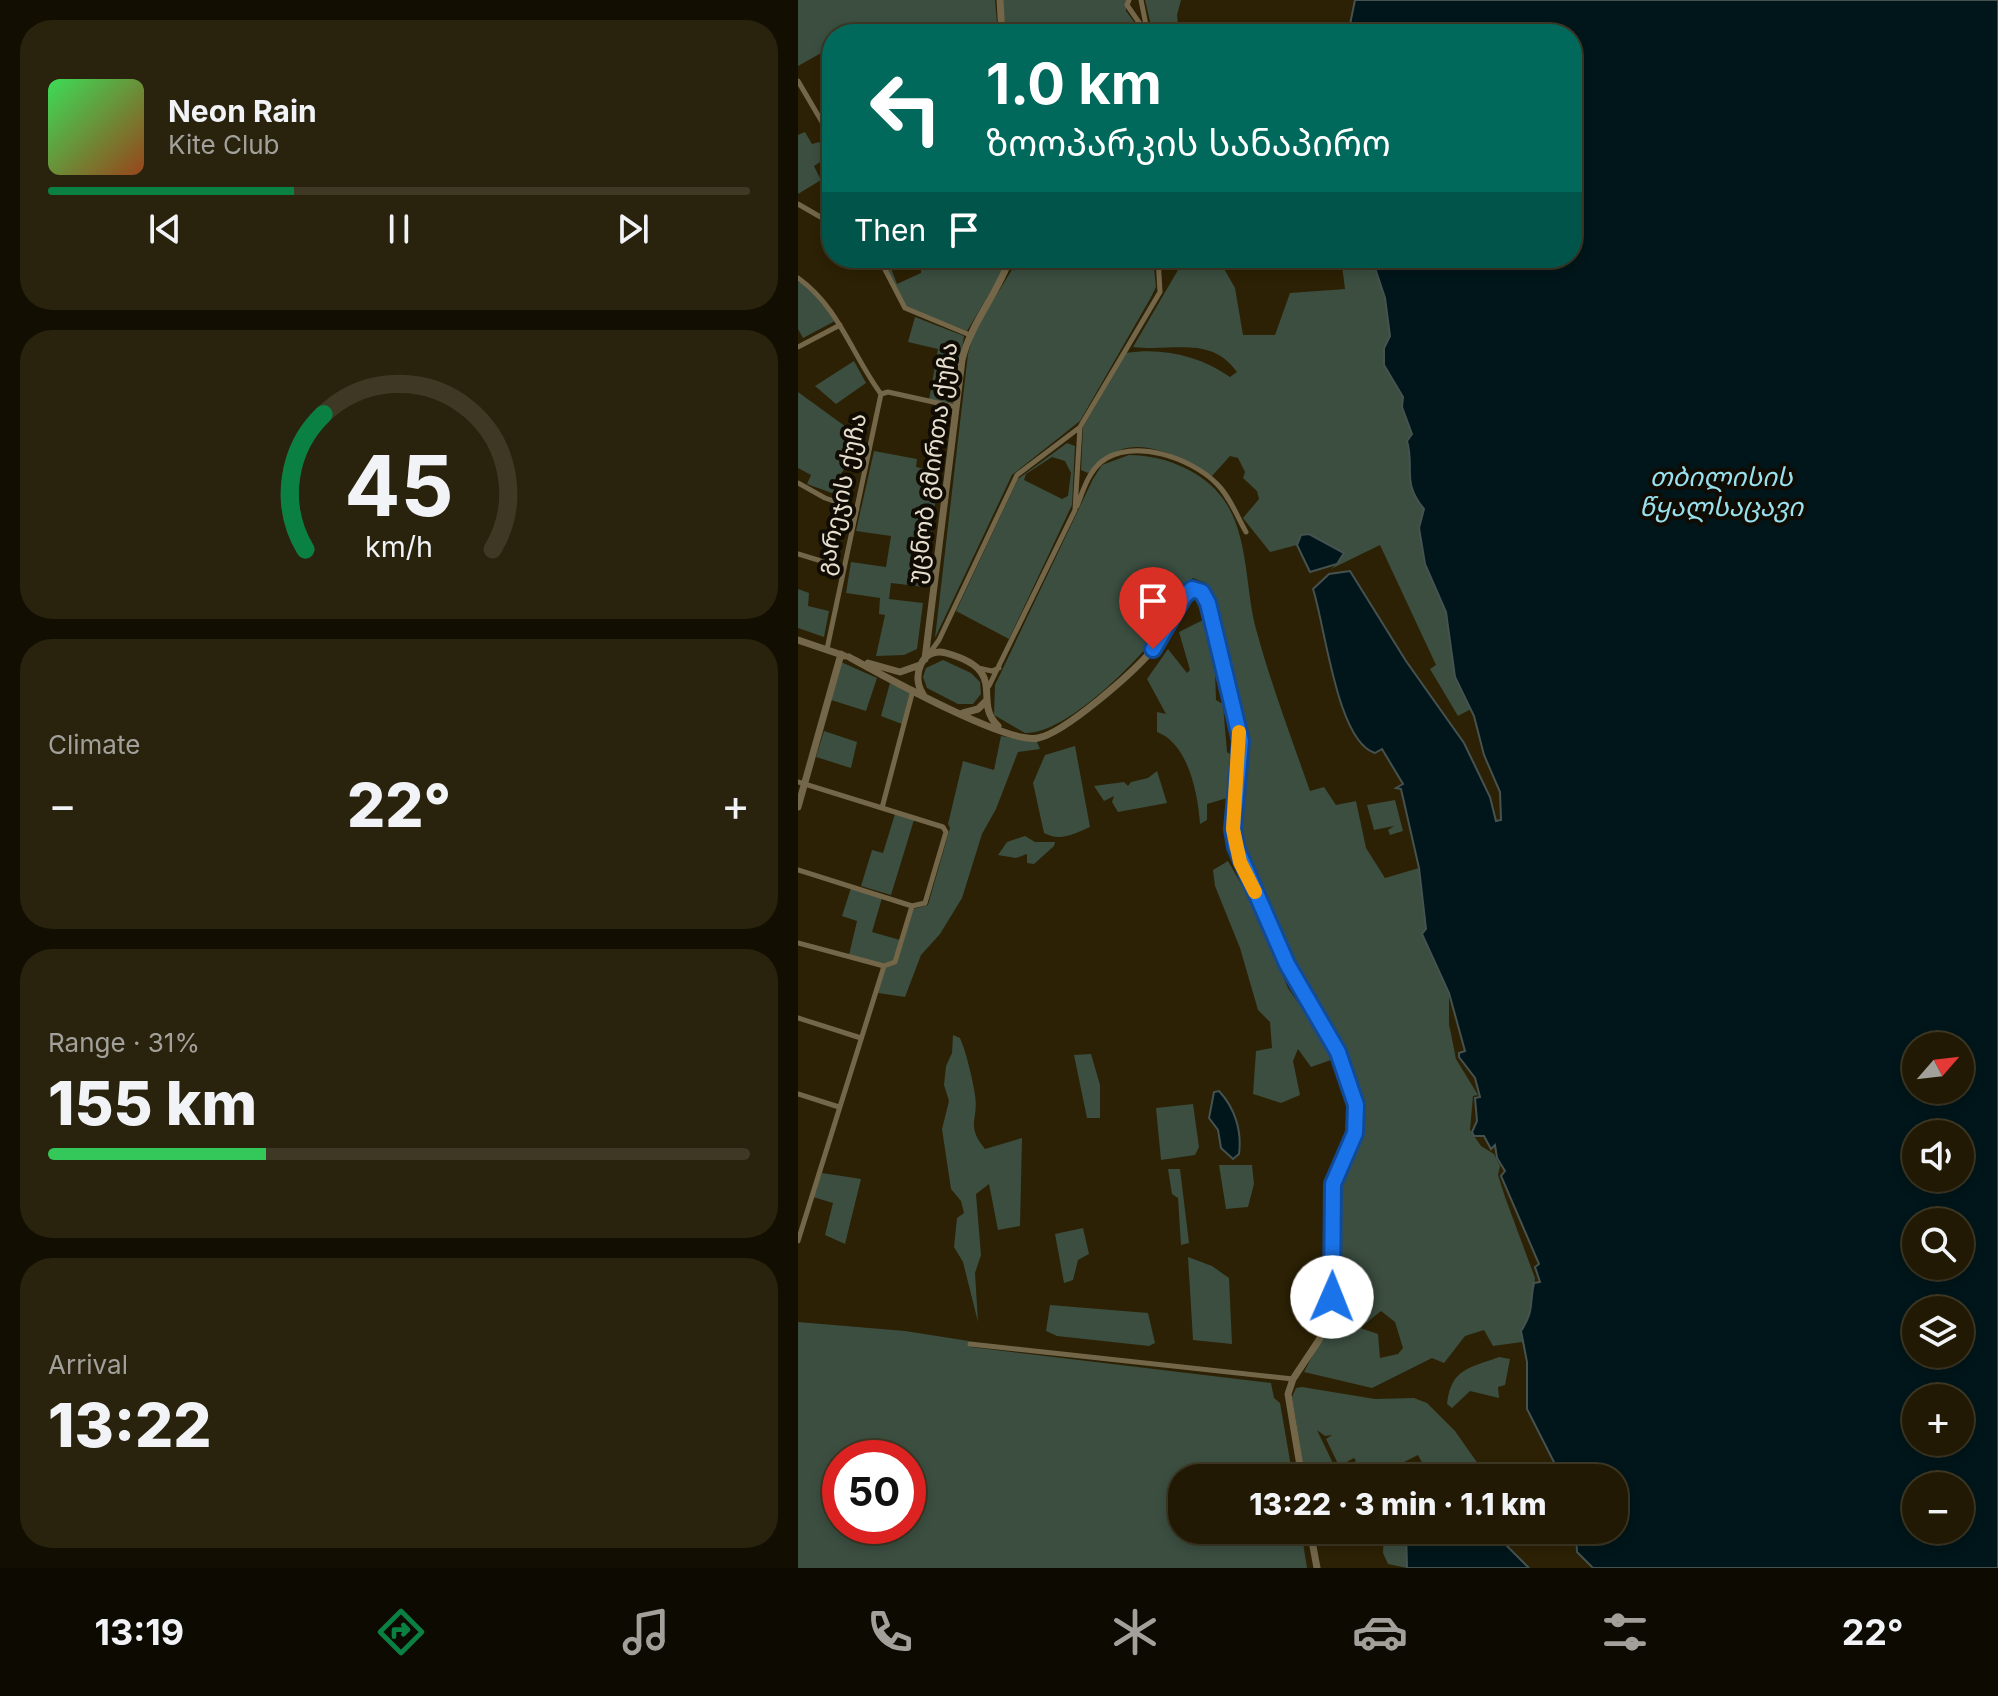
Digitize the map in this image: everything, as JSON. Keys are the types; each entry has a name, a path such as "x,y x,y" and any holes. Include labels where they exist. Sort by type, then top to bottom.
{"main road":[{"path":"1000,0 1001,24"},
{"name":"უცნობ გმირთა ქუჩა","path":"922,662 929,635 956,407 970,335 1007,268"},
{"path":"845,656 961,713 1031,739 1058,729 1113,687 1153,649 1188,592 1198,589 1202,592 1208,603 1241,741 1233,829 1236,847 1287,964 1338,1052 1358,1113 1355,1133 1333,1184 1330,1311 1319,1340 1293,1379 1288,1394 1300,1464"},
{"path":"929,635 939,648 976,668 989,686 986,701 992,720 1005,731"},
{"path":"798,640 912,679 911,686 903,686"},
{"path":"892,671 903,672 939,648"},
{"path":"798,807 802,783 845,656"},
{"path":"922,662 916,680 925,696"},
{"path":"961,713 973,712 986,701"},
{"path":"1313,1544 1317,1568"}],"street":[{"path":"1129,0 1127,5 1140,24"},
{"path":"1141,0 1145,24"},
{"path":"798,81 822,122"},
{"path":"798,204 822,218"},
{"path":"884,268 905,308 970,335"},
{"path":"939,648 1017,475 1067,440 1080,427 1160,292 1159,268"},
{"name":"გარეჯის ქუჩა","path":"798,278 814,290 840,325 881,394 827,649"},
{"path":"798,347 840,325"},
{"path":"881,394 888,392 956,407"},
{"path":"1075,510 1080,427"},
{"path":"1067,440 1073,439 1079,445"},
{"path":"989,686 1090,475 1099,464 1123,452 1165,456 1217,484 1246,532"},
{"path":"1078,470 1083,477 1090,475"},
{"path":"798,483 825,498 857,509"},
{"path":"798,554 844,568"},
{"path":"976,668 992,671 1002,664"},
{"path":"882,808 913,690"},
{"path":"798,870 912,906 925,903 946,829 802,783"},
{"path":"798,943 884,966 895,962 912,906"},
{"path":"798,1241 884,966"},
{"path":"798,1018 861,1038"},
{"path":"798,1094 839,1107"},
{"path":"970,1344 1293,1379"}],"green space":[{"path":"798,0 995,0 997,24 822,24 822,53 798,66"},
{"path":"1003,0 1126,0 1126,11 1136,24 1004,24"},
{"path":"1145,0 1181,0 1178,24 1151,24"},
{"path":"805,132 812,144 819,142 822,161 814,166 821,180 798,194 798,135"},
{"path":"886,268 891,268 897,284 921,273 921,268 1003,268 967,331 907,307"},
{"path":"1013,268 1154,268 1156,287 1080,421 1012,475 935,638 968,354 975,330"},
{"path":"1179,268 1224,268 1235,288 1243,335 1275,335 1290,293 1345,289 1342,268 1375,268 1385,298 1390,336 1384,361 1404,400 1403,411 1413,436 1407,441 1410,475 1413,491 1425,510 1419,528 1425,564 1448,615 1453,664 1471,709 1458,716 1430,669 1436,665 1380,545 1331,569 1337,564 1301,535 1297,545 1270,552 1243,518 1259,499 1257,491 1243,478 1245,472 1238,458 1230,456 1212,476 1168,454 1132,447 1116,452 1088,473 1081,470 1083,427 1126,353 1167,352 1207,364 1230,377 1237,372 1215,353 1203,349 1133,347"},
{"path":"798,281 813,291 835,321 803,338 798,329"},
{"path":"915,317 964,336 953,403 929,400 938,349 908,342"},
{"path":"854,361 866,383 836,404 815,386"},
{"path":"798,392 864,440 836,481 852,492 851,500 807,484 811,475 798,468"},
{"path":"1067,443 1075,446 1072,505 1009,639 956,611 1018,479","holes":["1052,457 1065,461 1071,473 1068,496 1062,499 1024,480 1026,474"]},
{"path":"874,451 917,459 916,467 939,472 925,587 891,583 889,599 923,603 917,649 904,655 876,656 885,615 879,614 880,598 846,593 851,562 886,567 891,536 856,531"},
{"path":"1129,455 1156,458 1194,473 1224,500 1238,530 1252,613 1262,650 1310,791 1324,787 1336,805 1356,801 1366,848 1385,878 1419,868 1426,929 1422,934 1449,993 1449,1024 1456,1059 1478,1095 1473,1096 1470,1130 1481,1146 1494,1154 1500,1166 1498,1175 1535,1278 1527,1354 1522,1342 1493,1346 1484,1330 1465,1336 1444,1363 1432,1358 1372,1388 1304,1372 1332,1319 1337,1190 1356,1145 1362,1118 1341,1050 1297,977 1239,843 1236,815 1245,737 1206,583 1193,578 1187,582 1161,629 1146,648 1097,696 1059,723 1041,731 1025,733 994,715 995,685 1102,465","holes":["1381,1311 1395,1322 1403,1348 1398,1354 1380,1358 1378,1334 1360,1328"]},
{"path":"798,589 809,593 808,606 829,611 824,637 798,628"},
{"path":"1203,620 1215,669 1216,700 1223,704 1227,752 1231,755 1227,798 1207,804 1207,820 1200,824 1194,785 1184,759 1168,738 1157,732 1157,712 1166,714 1147,679 1168,649 1187,673 1190,670 1179,632"},
{"path":"943,660 971,673 980,682 981,694 973,704 958,704 927,688 923,677 926,668"},
{"path":"841,662 877,678 866,711 831,700"},
{"path":"890,683 910,692 902,724 881,716"},
{"path":"824,731 857,742 851,768 816,757"},
{"path":"1001,736 1037,742 1040,749 1018,752 996,809 982,834 962,898 940,934 921,955 905,997 878,993 885,968 897,963 913,909 928,905 950,828 948,824 963,761 994,770"},
{"path":"1075,746 1090,827 1067,836 1050,836 1044,833 1033,783 1045,755"},
{"path":"1157,771 1167,803 1118,812 1112,802 1114,796 1104,801 1094,786 1124,782 1128,786"},
{"path":"1395,800 1403,831 1390,835 1388,830 1394,826 1374,830 1367,805"},
{"path":"895,814 914,820 891,895 861,886 872,850 883,853"},
{"path":"1025,836 1035,842 1055,842 1054,846 1034,864 1027,863 1027,854 1016,858 998,855 1007,842"},
{"path":"1228,861 1253,904 1288,988 1317,1030 1331,1060 1311,1067 1298,1049 1293,1061 1300,1095 1281,1103 1253,1094 1256,1051 1272,1048 1270,1022 1258,1010 1240,948 1215,886 1213,870"},
{"path":"851,888 882,898 872,932 900,940 893,962 886,964 849,955 857,921 842,916"},
{"path":"953,1035 960,1038 969,1066 976,1104 974,1128 979,1141 985,1149 1022,1138 1020,1226 998,1230 989,1184 976,1194 981,1255 975,1273 978,1322 963,1262 954,1247 957,1218 964,1213 961,1201 951,1189 942,1129 949,1101 944,1085"},
{"path":"1091,1054 1100,1085 1100,1118 1087,1118 1074,1055"},
{"path":"1193,1104 1199,1147 1195,1155 1161,1160 1156,1108"},
{"path":"1219,1165 1252,1165 1254,1184 1248,1207 1226,1209"},
{"path":"1168,1169 1180,1169 1189,1243 1181,1245 1178,1198 1172,1194"},
{"path":"822,1173 861,1179 845,1244 825,1235 833,1203 813,1197"},
{"path":"1083,1228 1089,1254 1078,1260 1073,1280 1064,1283 1055,1234"},
{"path":"1188,1257 1212,1266 1229,1278 1232,1344 1193,1340"},
{"path":"1050,1305 1148,1313 1155,1343 1149,1346 1057,1336 1046,1331"},
{"path":"798,1322 905,1331 969,1341 971,1347 1271,1383 1274,1398 1280,1403 1291,1464 1168,1464 1168,1544 1303,1544 1307,1568 798,1568"},
{"path":"1499,1357 1510,1359 1505,1385 1498,1387 1499,1398 1470,1391 1452,1408 1447,1404 1449,1392 1458,1376 1471,1367"},
{"path":"1296,1388 1375,1399 1414,1398 1427,1403 1455,1431 1478,1464 1423,1464 1418,1455 1400,1464 1350,1464 1356,1461 1354,1458 1338,1464 1326,1439 1332,1435 1325,1436 1317,1430 1333,1464 1303,1464 1292,1397"},
{"path":"1383,1544 1406,1544 1407,1568 1388,1564 1383,1553"}],"water":[{"name":"თბილისის წყალსაცავი","path":"1355,0 1998,0 1998,1568 1593,1568 1577,1552 1577,1544 1628,1544 1628,1464 1555,1464 1527,1409 1527,1362 1521,1331 1530,1312 1534,1283 1540,1282 1535,1267 1539,1264 1501,1176 1505,1171 1497,1158 1495,1145 1491,1149 1484,1136 1474,1136 1472,1132 1477,1121 1475,1098 1480,1097 1475,1078 1459,1057 1459,1053 1465,1051 1449,993 1422,934 1426,929 1419,868 1401,789 1396,788 1403,784 1382,749 1375,753 1362,744 1351,728 1334,680 1313,589 1329,574 1350,571 1406,661 1464,743 1490,797 1496,821 1501,820 1500,792 1484,755 1474,716 1455,677 1446,612 1425,564 1419,528 1424,509 1411,483 1407,441 1412,434 1402,407 1403,397 1384,365 1384,348 1390,336 1385,298 1375,268 1582,268 1582,24 1350,24"},
{"path":"1309,534 1344,553 1337,564 1310,572 1297,545 1301,535"},
{"path":"1219,1091 1233,1112 1238,1128 1239,1154 1233,1159 1221,1148 1218,1130 1209,1118 1214,1092"},
{"path":"1406,1544 1505,1544 1529,1568 1407,1568"}],"slow traffic":[{"path":"1239,732 1241,741 1233,829 1240,862 1255,892"}],"route":[{"path":"1153,649 1184,596 1192,589 1202,592 1208,603 1241,741 1233,829 1240,862 1298,986 1326,1027 1338,1052 1358,1113 1355,1133 1333,1184 1332,1297"}]}
